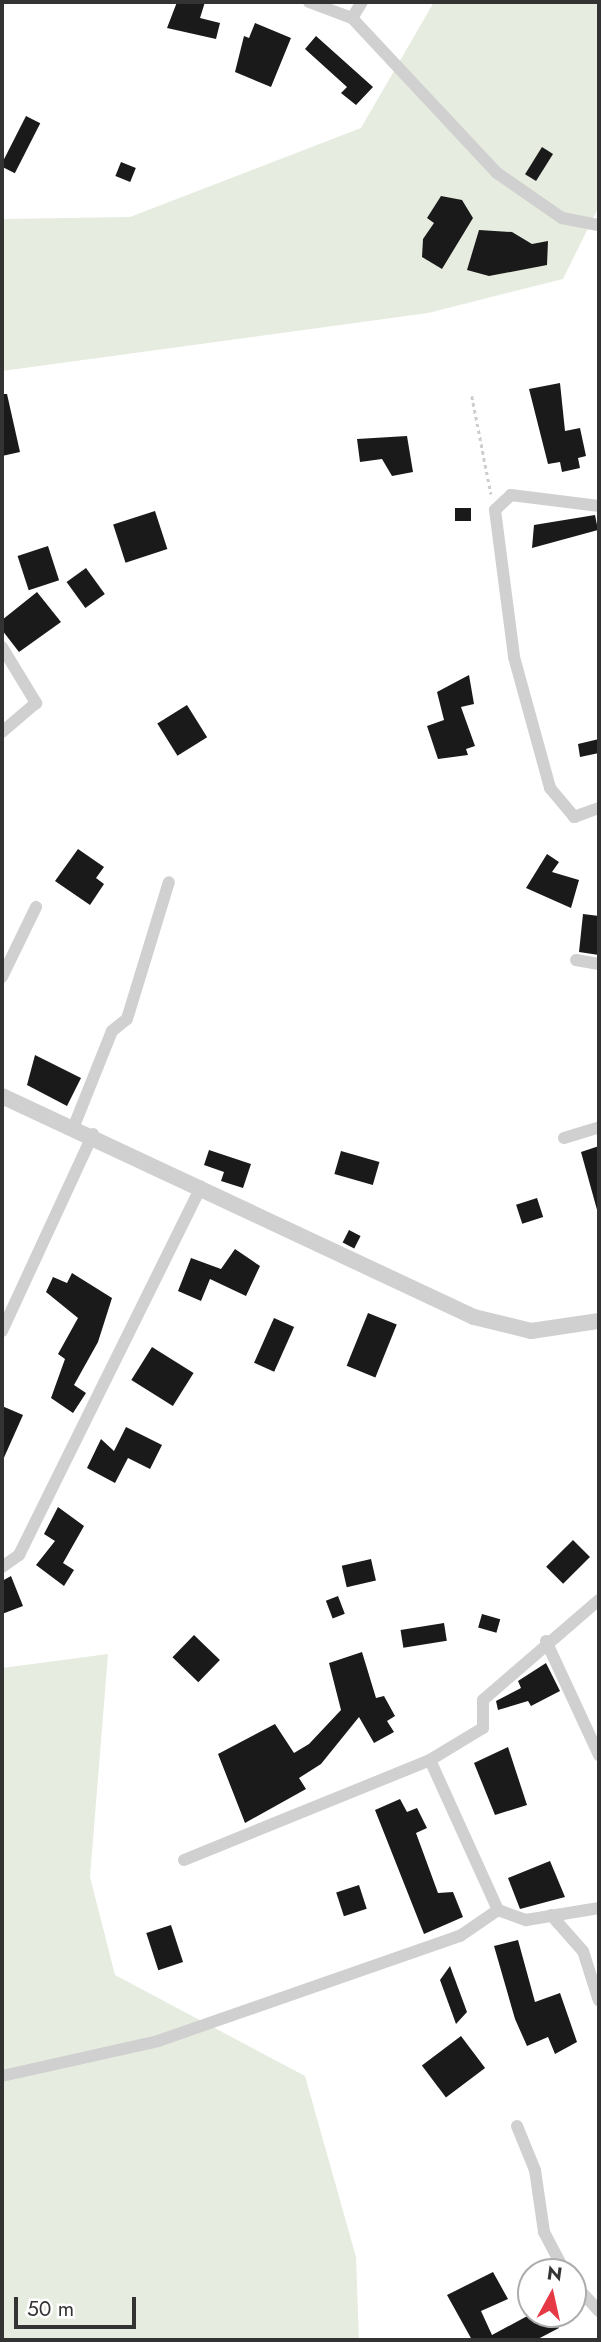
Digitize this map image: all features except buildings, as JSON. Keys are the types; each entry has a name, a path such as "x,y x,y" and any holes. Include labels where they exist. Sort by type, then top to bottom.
{"street":[{"path":"310,2 352,18 497,173 562,218 599,225"},
{"path":"352,18 362,2"},
{"path":"599,506 510,495 497,502 514,657 550,788 574,817 599,808"},
{"path":"2,647 36,703 2,732"},
{"path":"74,1126 112,1031 127,1019 169,882"},
{"path":"2,977 36,907"},
{"path":"576,960 599,964"},
{"path":"2,1096 93,1133 474,1317 531,1331 599,1321"},
{"path":"564,1138 599,1126"},
{"path":"2,1331 93,1133"},
{"path":"2,1567 19,1555 201,1186"},
{"path":"184,1860 430,1760 483,1728 484,1700 546,1641 599,1600"},
{"path":"546,1641 599,1755"},
{"path":"430,1760 498,1910 526,1920 599,1908"},
{"path":"2,2076 158,2041 460,1936 498,1910"},
{"path":"551,1914 583,1951 599,2001"},
{"path":"517,2126 535,2170 544,2232 558,2258"},
{"path":"587,2298 599,2311"}],"path":[{"path":"472,396 486,484 497,502"}],"shaded area":[{"path":"434,2 599,2 599,206 563,279 428,313 2,371 2,219 130,217 361,128"},
{"path":"108,1654 90,1877 115,1975 305,2076 356,2257 359,2340 2,2340 2,1668"}]}
